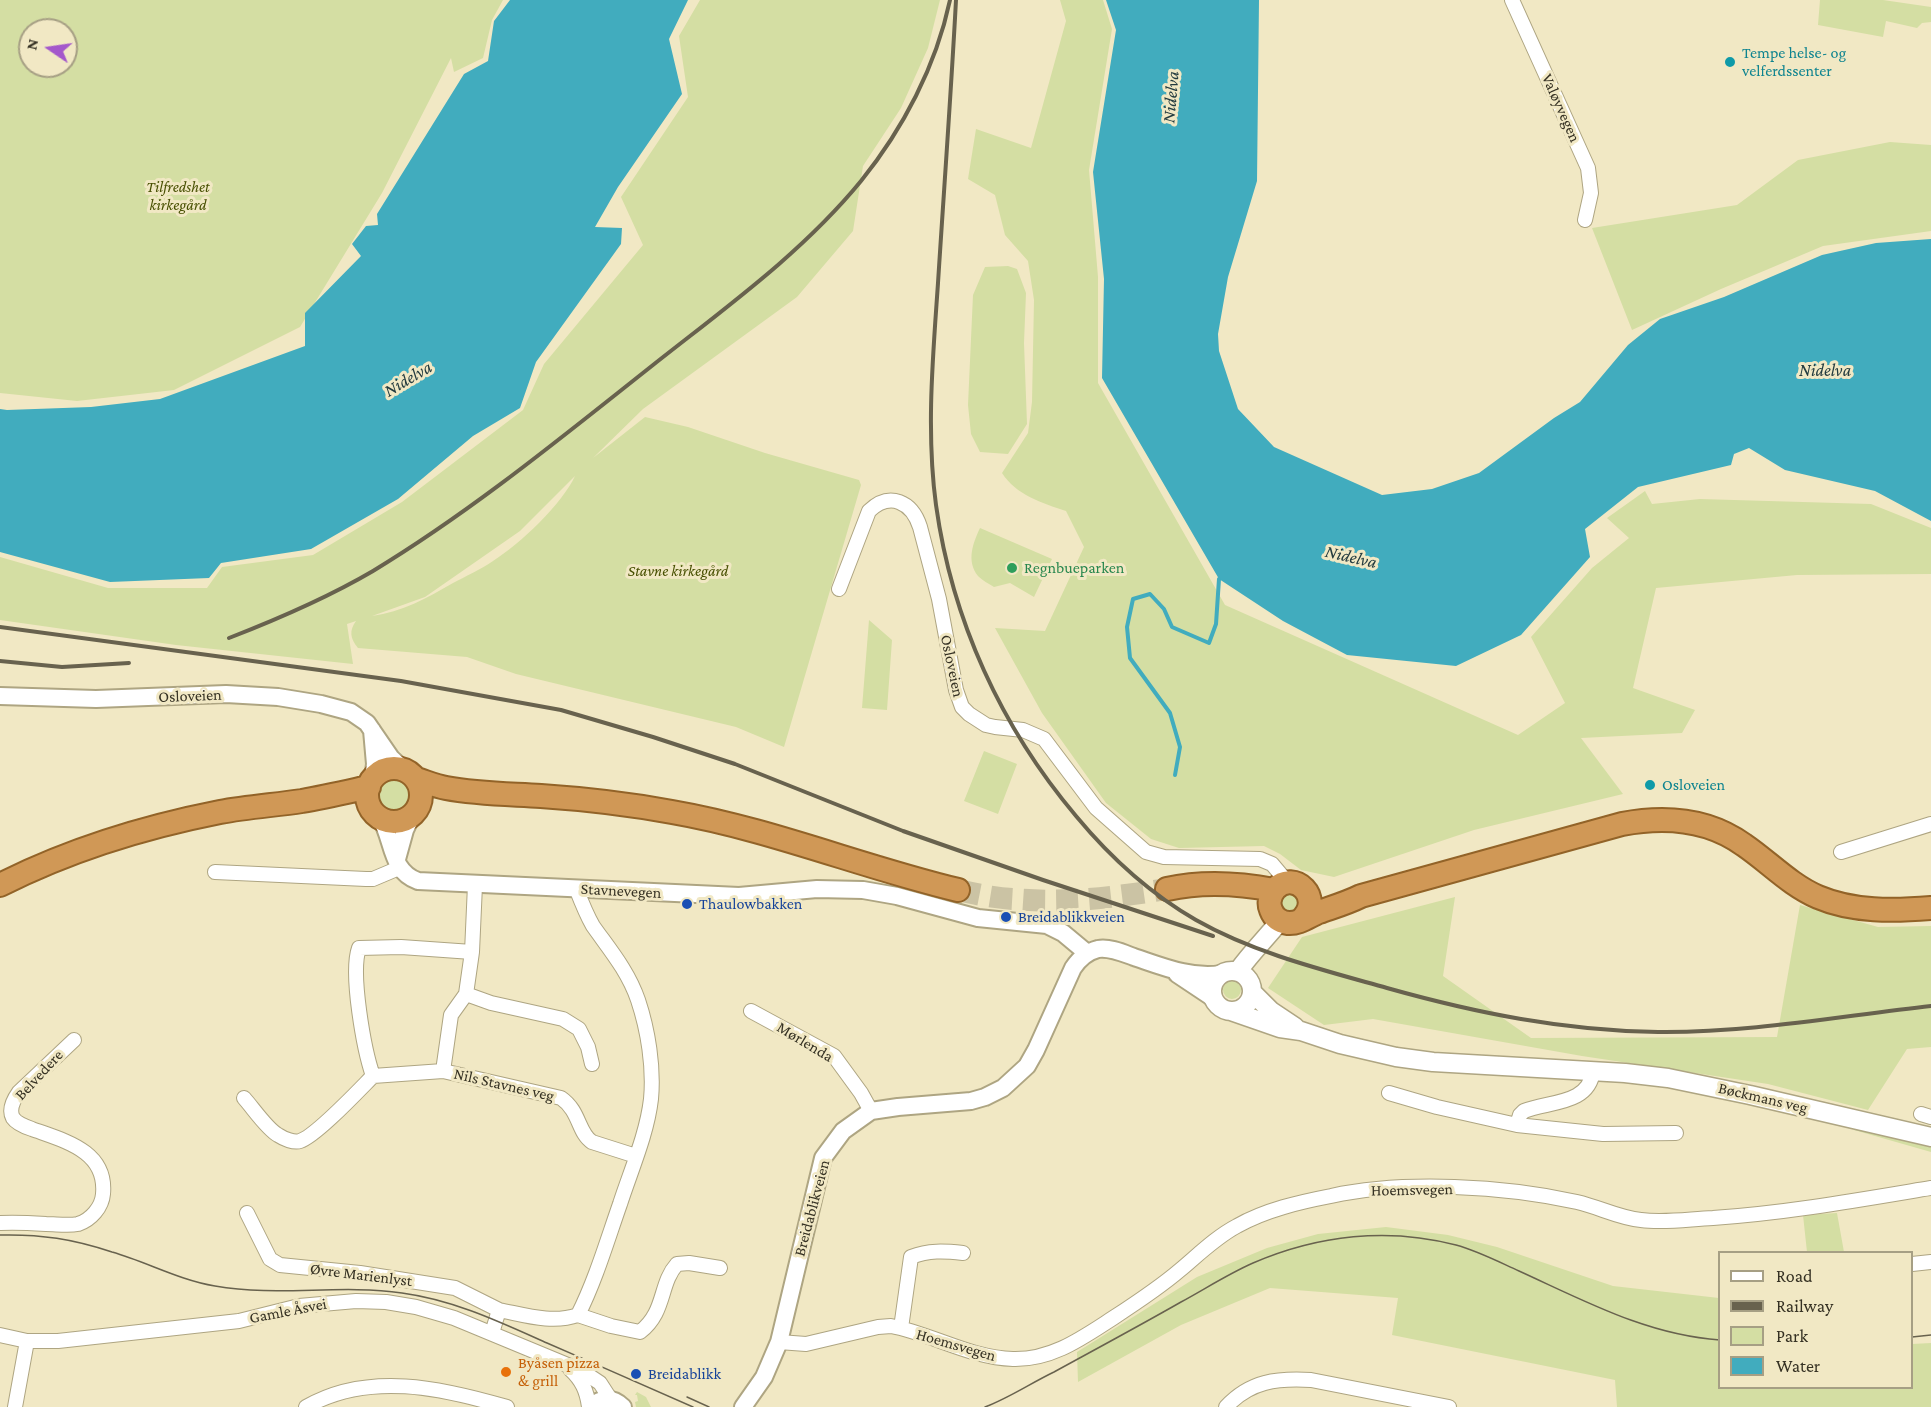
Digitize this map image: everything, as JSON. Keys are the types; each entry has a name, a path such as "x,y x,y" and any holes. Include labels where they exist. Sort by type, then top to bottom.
{"highway":[{"path":"377,815 369,804 368,796 371,783 379,772 387,769 410,774 445,788 498,795 541,796 615,803 708,819 783,839 915,880 958,890"},
{"path":"410,774 421,794 414,812"},
{"path":"0,885 71,853 173,822 222,812 302,801 371,783"},
{"path":"302,801 358,804 388,821 397,821 414,812 447,801 498,795"},
{"path":"1224,886 1284,918 1346,904 1361,896 1622,824 1663,819 1684,821 1724,833 1801,888 1829,901 1856,908 1877,910 1931,908"},
{"path":"1167,889 1192,885 1240,884 1289,887 1328,894 1361,896"},
{"path":"1284,918 1269,902 1289,887"},
{"path":"1284,918 1310,909 1309,895 1289,887"}],"main road":[{"path":"1240,979 1250,1001 1245,1007 1231,1011 1217,1005 1213,998 1214,983 1240,979 1258,957 1260,947 1284,918"},
{"name":"Bøckmans veg","path":"1240,979 1270,1011 1301,1031"},
{"name":"Bøckmans veg","path":"1231,1011 1280,1028 1301,1031 1340,1044 1396,1057 1433,1062 1645,1075 1692,1082 1931,1137"}],"street":[{"name":"Valøyvegen","path":"1512,0 1588,168 1591,193 1585,220"},
{"name":"Osloveien","path":"840,589 869,511 877,503 889,500 904,504 917,516 939,599 956,690 959,700 969,714 986,725 1023,730 1044,739 1096,808 1146,852 1164,857 1260,859 1272,864 1289,887"},
{"name":"Osloveien","path":"0,696 96,699 226,694 278,697 321,704 351,712 367,723 391,758 410,774"},
{"path":"371,783 375,764 372,729"},
{"path":"215,872 373,879 398,863 405,830 414,812"},
{"path":"377,815 387,830 398,863"},
{"path":"1842,852 1931,824"},
{"name":"Stavnevegen","path":"398,863 409,878 418,881 475,885 739,896 817,889 863,890 897,896 954,913 1047,926 1063,933 1087,953"},
{"path":"443,1071 451,1015 466,994 472,952 475,885"},
{"path":"576,888 592,924 628,975 638,1000 645,1026 652,1082 651,1101 636,1156 591,1285 578,1315"},
{"path":"244,1098 276,1134 292,1141 300,1141 310,1135 373,1076 368,1063 355,979 356,957 359,948 401,947 472,952"},
{"path":"1087,953 1106,949 1169,968 1240,979"},
{"name":"Breidablikveien","path":"743,1407 764,1377 779,1342 823,1158 843,1131 871,1112 898,1107 971,1101 1003,1088 1032,1058 1073,968 1087,953"},
{"path":"1169,968 1213,998"},
{"path":"466,994 491,1003 563,1019 579,1029 588,1047 592,1064"},
{"name":"Mørlenda","path":"751,1011 834,1056 861,1093 871,1112"},
{"name":"Belvedere","path":"0,1223 79,1224 92,1216 102,1201 104,1183 102,1175 94,1160 86,1152 22,1126 13,1118 12,1106 19,1092 74,1040"},
{"name":"Nils Stavnes veg","path":"373,1076 443,1071 561,1098 573,1109 587,1139 636,1156"},
{"path":"1517,1125 1524,1111 1579,1095 1588,1084 1593,1071"},
{"path":"1389,1093 1437,1107 1517,1125 1603,1134 1676,1133"},
{"name":"Hoemsvegen","path":"779,1342 806,1344 891,1326 997,1358 1032,1358 1048,1354 1071,1345 1146,1297 1236,1226 1263,1214 1299,1203 1386,1187 1474,1189 1534,1194 1580,1203 1619,1216 1666,1221 1746,1215 1931,1188"},
{"name":"Øvre Marienlyst","path":"247,1213 270,1259 280,1265 360,1273 455,1288 498,1310"},
{"name":"Hoemsvegen","path":"901,1328 911,1257 932,1251 963,1253"},
{"path":"1913,1264 1931,1262"},
{"path":"492,1333 498,1310 547,1319 567,1319 578,1315 611,1326 640,1332 654,1318 671,1272 677,1264 689,1263 720,1268"},
{"name":"Gamle Åsvei","path":"0,1335 27,1341 58,1341 239,1321 299,1306 356,1301 386,1302 416,1307 454,1318 592,1376 617,1403"},
{"path":"15,1407 27,1341"},
{"name":"Gamle Åsvei","path":"566,1365 584,1385 590,1407"},
{"path":"1226,1407 1245,1389 1287,1378 1311,1380 1449,1407"},
{"path":"306,1407 346,1390 376,1386 448,1391 482,1404 507,1407"},
{"path":"590,1407 601,1400 617,1403"}],"green space":[{"name":"Tilfredshet kirkegård","path":"0,0 503,0 492,20 483,58 454,72 451,58 382,193 300,327 174,390 77,401 0,393"},
{"name":"Stavne kirkegård","path":"700,0 940,0 928,48 901,108 863,166 853,231 797,297 643,409 593,458 645,417 688,427 765,453 859,480 861,485 784,747 736,727 516,674 467,657 358,648 351,634 356,621 347,624 353,664 176,645 0,620 0,557 108,588 207,588 222,567 313,555 402,502 523,410 544,364 643,245 621,197 688,97 679,36","holes":["575,476 550,511 504,554 414,604 372,616 425,597 520,531"]},
{"path":"1060,0 1103,0 1112,29 1089,170 1098,277 1098,383 1225,605 1518,735 1565,703 1531,637 1592,568 1629,538 1607,518 1645,491 1652,504 1700,499 1871,504 1931,528 1931,574 1797,575 1656,588 1633,688 1695,710 1682,733 1581,738 1623,794 1474,830 1334,877 1301,870 1280,854 1264,846 1179,848 1151,839 1106,803 1042,713 995,628 1045,631 1084,547 1066,511 1022,493 1002,473 1028,433 1032,402 1034,300 1028,261 1005,235 995,195 968,179 976,129 1031,148 1066,21"},
{"path":"1820,0 1883,0 1931,7 1931,22 1922,23 1917,28 1886,21 1883,37 1818,25"},
{"path":"1890,142 1931,145 1931,231 1823,246 1632,330 1592,228 1737,205 1798,160"},
{"path":"1008,266 1017,269 1026,293 1024,343 1027,424 1008,454 980,452 971,434 968,405 973,295 985,267"},
{"name":"Regnbueparken","path":"980,528 1052,559 1034,597 1010,583 994,587 978,576 972,564 972,558 973,546"},
{"path":"869,620 892,640 887,710 862,708"},
{"path":"984,751 1017,764 998,814 964,801"},
{"path":"394,780 405,784 409,795 405,806 394,810 383,806 379,795 383,784"},
{"path":"1291,893 1298,898 1300,906 1291,914 1280,910 1280,897"},
{"path":"1455,897 1443,976 1531,1038 1777,1037 1800,905 1878,927 1931,926 1931,1047 1907,1049 1868,1110 1768,1084 1582,1056 1373,1019 1324,1025 1268,988 1302,937"},
{"path":"1228,981 1236,981 1241,986 1239,997 1228,999 1223,994 1223,986"},
{"path":"1855,1126 1931,1144 1931,1152 1854,1130"},
{"path":"1837,1213 1844,1251 1807,1251 1803,1215"},
{"path":"1386,1227 1448,1235 1497,1247 1613,1286 1718,1298 1718,1389 1913,1389 1913,1344 1931,1343 1931,1407 1617,1407 1615,1380 1392,1335 1398,1298 1270,1288 1181,1325 1078,1382 1077,1352 1197,1277 1267,1248 1318,1234"},
{"path":"637,1392 646,1397 651,1407 636,1407"}],"water":[{"name":"Nidelva","path":"510,0 688,0 669,39 682,94 618,187 595,227 622,228 621,244 536,362 520,408 473,436 398,499 311,549 221,563 209,578 110,582 0,552 0,409 91,407 160,399 305,346 305,313 361,256 352,244 366,226 378,225 377,214 464,74 488,61 494,21"},
{"name":"Nidelva","path":"1106,0 1259,0 1257,181 1228,277 1218,334 1219,351 1238,409 1274,447 1382,495 1432,489 1479,473 1554,418 1580,402 1628,345 1660,319 1724,297 1822,255 1876,243 1931,239 1931,521 1875,491 1785,470 1749,448 1734,454 1731,465 1638,487 1585,529 1590,557 1521,635 1456,666 1347,655 1283,621 1219,579 1102,378 1104,279 1093,172 1116,30"}],"waterway":[{"path":"1175,775 1180,747 1170,713 1130,658 1127,627 1133,599 1150,594 1164,609 1172,627 1209,643 1216,624 1219,579"}],"tunnel":[{"path":"958,890 999,898 1051,901 1109,897 1167,889"}],"tram line":[{"path":"0,1235 29,1235 84,1244 125,1256 189,1280 215,1286 262,1290 379,1291 421,1296 458,1306 494,1320 693,1407"},
{"path":"985,1407 1054,1372 1253,1263 1303,1246 1353,1237 1405,1236 1456,1245 1480,1253 1617,1315 1667,1331 1718,1340"},
{"path":"1913,1337 1931,1335"},
{"path":"687,1397 709,1407"}],"railway":[{"path":"229,638 284,616 338,590 373,571 446,524 551,446 735,301 788,256 838,207 861,181 891,140 927,73 950,0"},
{"path":"956,0 931,394 931,449 936,505 954,590 984,670 1003,709 1049,782 1102,846 1162,898 1196,920 1241,942 1289,960 1420,997 1487,1013 1589,1028 1692,1032 1761,1027 1931,1006"},
{"path":"0,627 401,681 561,710 735,764 903,831 1213,936"},
{"path":"0,661 62,667 129,663"}],"place":[{"name":"Tempe helse- og velferdssenter","path":"1730,62"},
{"name":"Regnbueparken","path":"1012,568"},
{"name":"Osloveien","path":"1650,785"},
{"name":"Thaulowbakken","path":"687,904"},
{"name":"Breidablikkveien","path":"1006,917"},
{"name":"Byåsen pizza & grill","path":"506,1372"},
{"name":"Breidablikk","path":"636,1374"}]}
